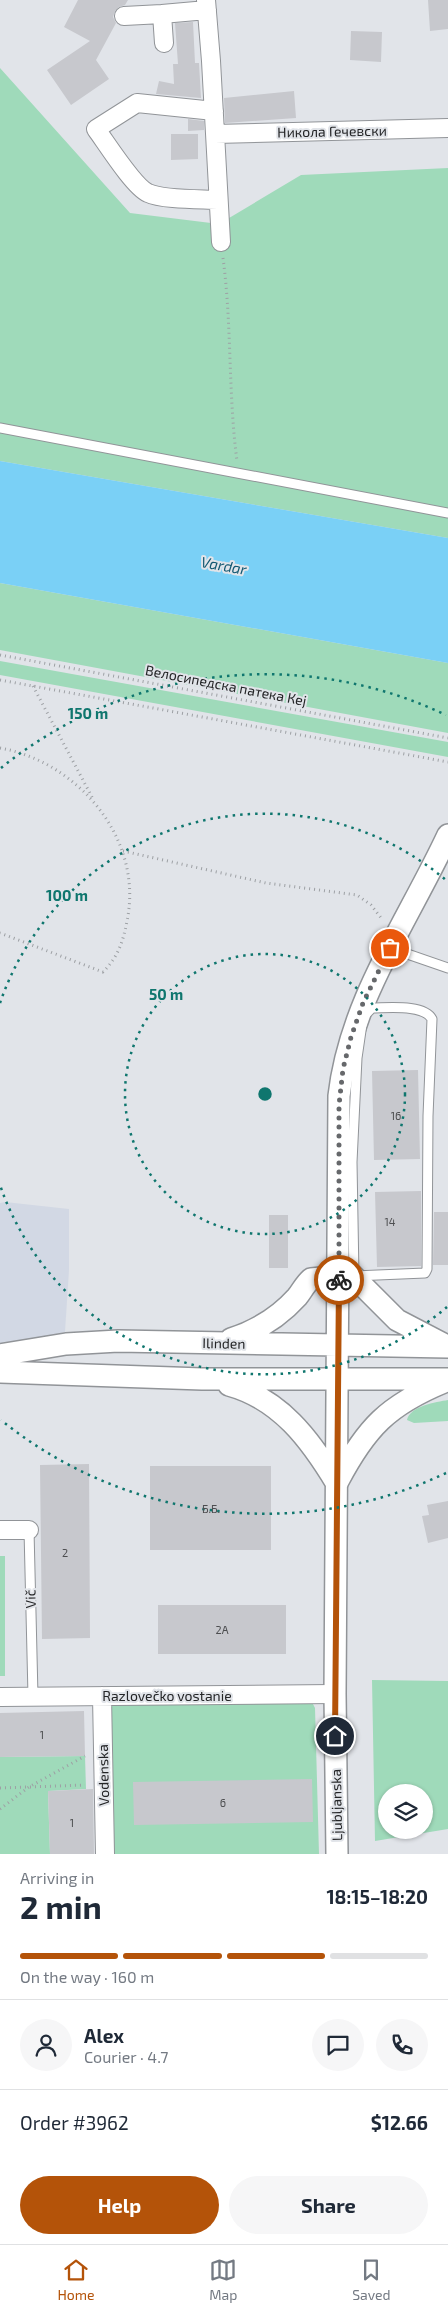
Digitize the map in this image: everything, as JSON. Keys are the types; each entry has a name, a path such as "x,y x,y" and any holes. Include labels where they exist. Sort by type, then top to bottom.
{"street":[{"path":"124,16 162,14 206,5 216,134 221,242"},
{"path":"162,14 164,43"},
{"path":"214,111 137,103 96,129 137,184 146,192 161,196 218,200"},
{"name":"Никола Гечевски","path":"216,134 448,128"},
{"name":"Ljubljanska","path":"337,1854 335,1694 337,1380 338,1345 347,1276 339,1111 343,1069 351,1037 363,1003 448,835"},
{"path":"218,1343 254,1330 266,1323 292,1302 311,1278 347,1276 397,1320 448,1347"},
{"name":"Ilinden","path":"0,1355 96,1342 448,1347"},
{"path":"0,1372 202,1379 448,1380"},
{"path":"202,1379 240,1388 272,1404 295,1425 317,1452 337,1484 358,1446 385,1414 402,1403 448,1380"},
{"name":"Vič","path":"0,1530 28,1530"},
{"name":"Razlovečko vostanie","path":"0,1697 335,1694"},
{"name":"Vodenska","path":"102,1696 105,1854"}],"lane":[{"path":"0,428 448,513"},
{"path":"390,948 448,968"},
{"path":"372,1008 421,1010 428,1013 432,1019 428,1116 428,1268 425,1273 347,1276 357,1058 363,1017 372,1008"},
{"name":"Vič","path":"28,1530 33,1696"}],"path":[{"path":"221,242 230,338 233,428 239,474"},
{"name":"Велосипедска патека Кеј","path":"0,655 448,738"},
{"path":"0,680 448,762"},
{"path":"0,933 103,972 115,959 122,946 129,915 129,883 122,851 105,816 95,802 33,686"},
{"path":"0,748 23,754 54,770 80,788 95,802"},
{"path":"122,851 266,883 357,895 372,905 383,919 401,927"},
{"path":"0,1809 29,1787 85,1756"},
{"path":"0,1788 85,1785"}],"shaded area":[{"path":"0,1203 69,1209 69,1270 65,1332 0,1346"}],"green space":[{"path":"0,68 130,213 219,224 301,175 448,168 448,538 0,461"},
{"path":"0,583 448,663 448,733 0,650"},
{"path":"0,661 448,742 448,757 0,675"},
{"path":"448,1400 448,1421 414,1423 407,1420 409,1415 418,1408"},
{"path":"0,1556 5,1556 5,1676 0,1676"},
{"path":"372,1680 448,1681 448,1829 433,1831 433,1784 378,1784 378,1839 387,1839 375,1841"},
{"path":"308,1694 315,1708 319,1854 105,1854 102,1696"},
{"path":"85,1756 86,1789 48,1791 50,1854 0,1854 0,1757"}],"water":[{"name":"Vardar","path":"0,461 448,538 448,663 0,583"}],"building":[{"path":"78,0 128,0 125,5 115,11 113,17 116,23 96,60 109,79 71,105 47,70 90,41 64,27"},
{"path":"428,0 448,0 448,29 430,31"},
{"path":"193,22 195,63 199,63 201,98 156,94 159,81 174,84 173,64 178,64 175,23"},
{"path":"351,31 382,32 381,62 350,60"},
{"path":"294,91 296,118 225,123 224,98"},
{"path":"188,119 204,121 204,130 188,131"},
{"path":"171,134 198,134 198,159 171,160"},
{"path":"418,1070 420,1159 374,1160 372,1071"},
{"path":"421,1191 421,1266 377,1267 375,1192"},
{"path":"434,1212 448,1212 448,1265 433,1265"},
{"path":"269,1215 288,1215 288,1268 269,1268"},
{"path":"89,1464 90,1638 42,1639 40,1465"},
{"path":"150,1466 271,1466 271,1550 150,1550"},
{"path":"448,1501 448,1538 428,1543 422,1516 429,1515 427,1505"},
{"path":"158,1605 286,1605 286,1654 158,1654"},
{"path":"84,1711 85,1756 0,1757 0,1713"},
{"path":"312,1779 313,1822 134,1825 133,1782"},
{"path":"93,1789 94,1854 50,1854 48,1791"}],"way so far":[{"path":"339,1280 339,1096 343,1069 346,1053 363,1003 390,948"}],"route":[{"path":"335,1736 339,1280"}]}
